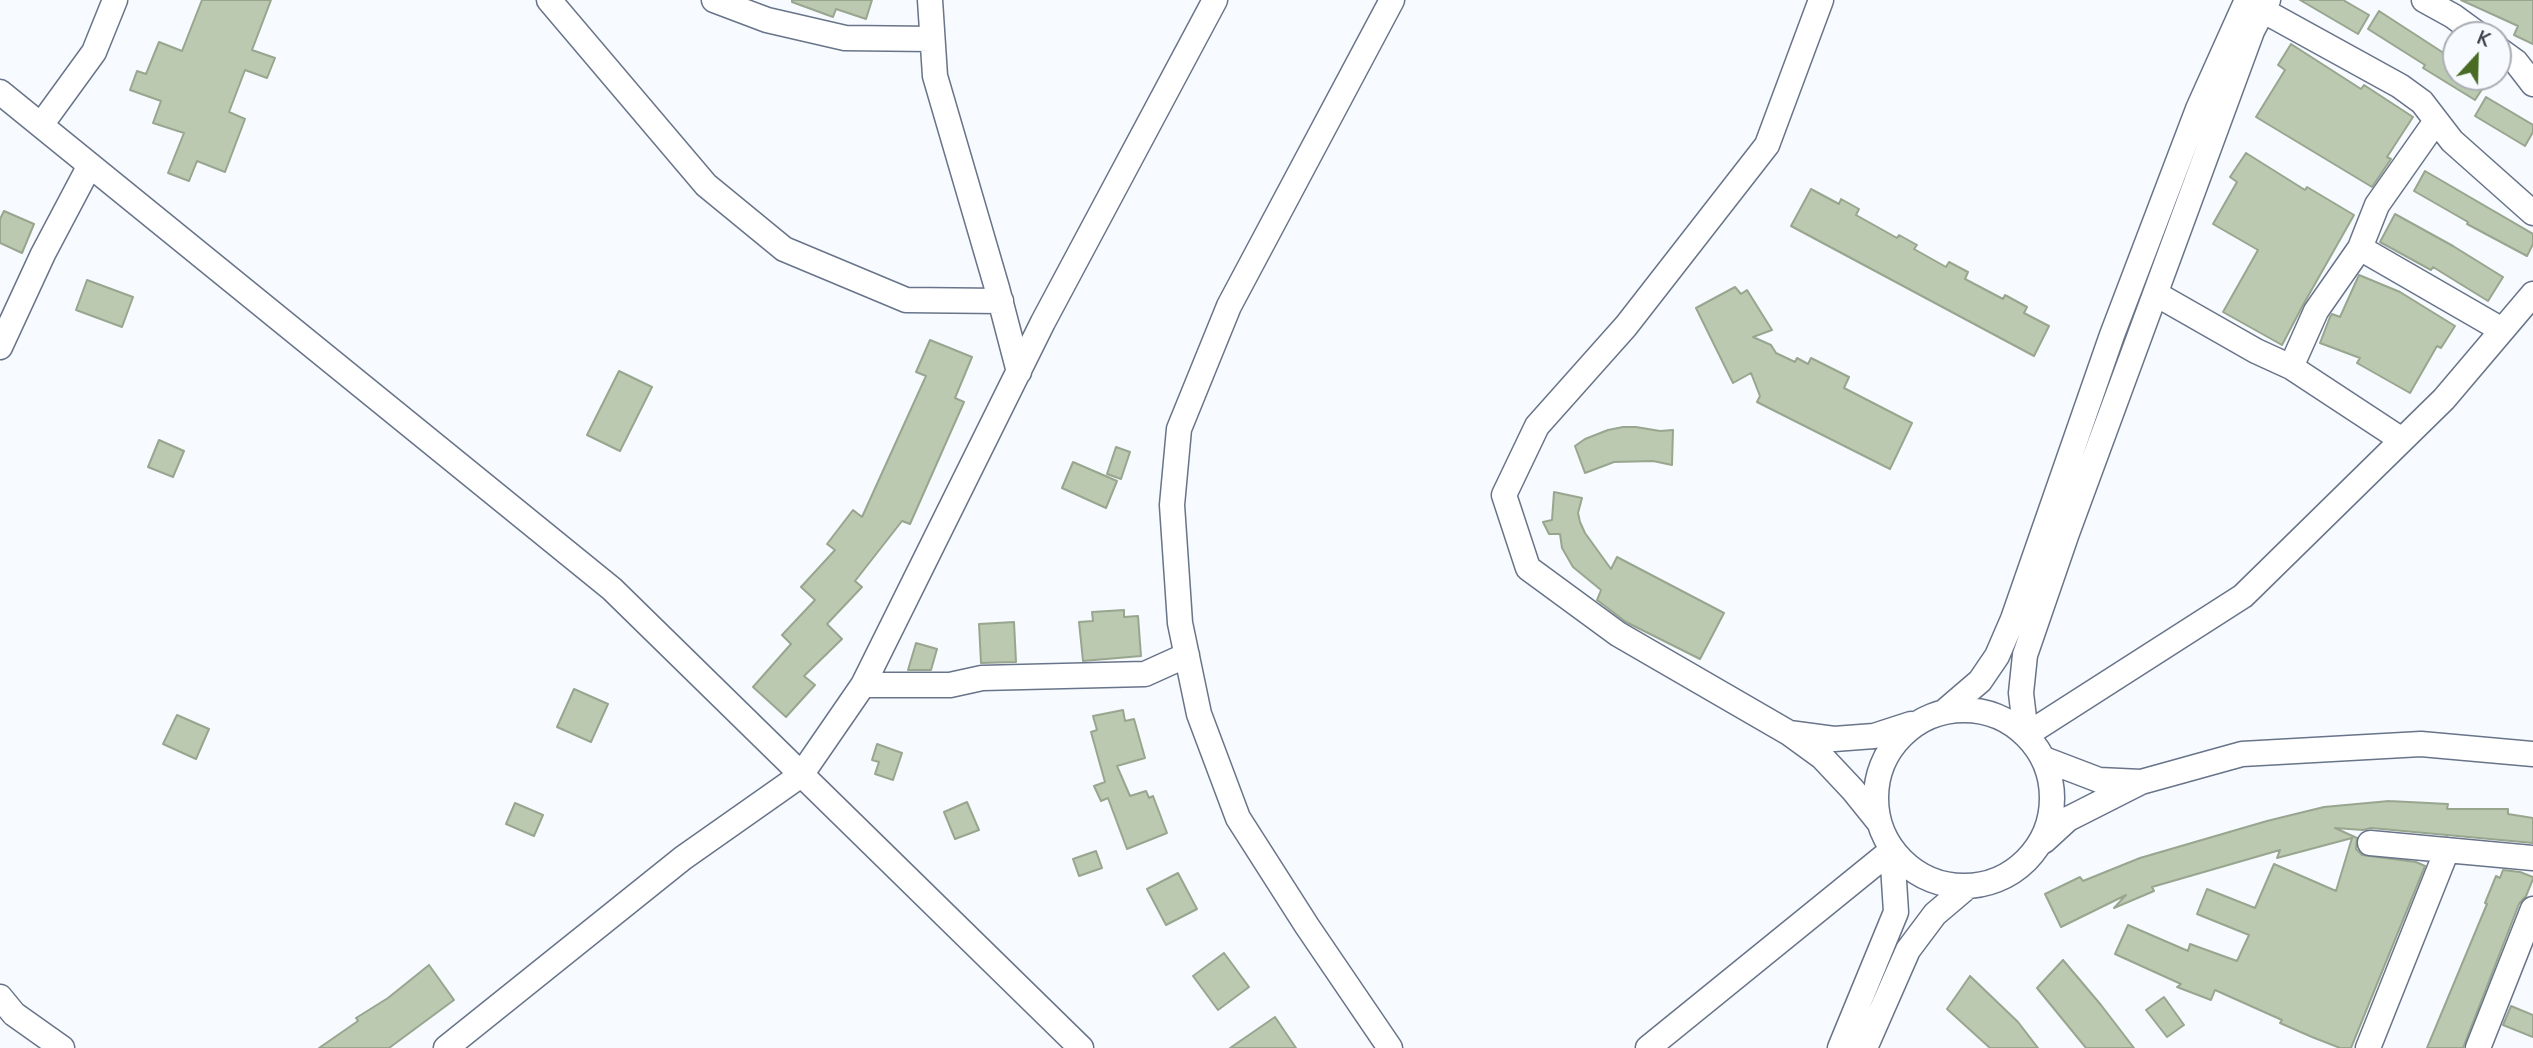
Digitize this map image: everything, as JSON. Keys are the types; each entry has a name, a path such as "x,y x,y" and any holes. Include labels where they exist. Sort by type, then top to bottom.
{"street":[{"path":"41,125 94,52 115,0"},
{"path":"549,0 706,185 784,249 906,300 1001,301"},
{"path":"714,0 767,20 845,38 932,39"},
{"path":"930,0 935,76 1019,372"},
{"path":"446,1048 683,858 800,775 863,685 1019,372 1215,0"},
{"path":"1390,1048 1238,818 1199,714 1180,623 1172,505 1179,429 1229,306 1392,0"},
{"path":"1821,0 1767,145 1626,326 1537,426 1504,495 1528,568 1618,634 1789,733 1822,757 1879,823 1892,850 1913,870 1939,883 1968,886 1997,880 2022,866 2041,843 2068,819 2141,782 2242,754 2420,744 2533,754"},
{"path":"2424,0 2460,21"},
{"path":"1789,733 1834,739 1874,736 1918,722 1945,711 1980,681 1997,656 2013,619 2116,322 2198,109 2259,3"},
{"path":"2259,3 2400,86 2421,102 2452,141 2533,213"},
{"path":"2026,735 2021,693 2025,655 2067,533 2252,31 2259,3"},
{"path":"2512,59 2533,84"},
{"path":"0,92 612,589 1081,1048"},
{"path":"2291,367 2316,311 2360,248 2377,205 2436,121"},
{"path":"0,347 43,254 90,165"},
{"path":"2360,248 2502,330"},
{"path":"2156,294 2256,351 2291,367 2402,440"},
{"path":"2026,735 2243,597 2444,399 2533,294"},
{"path":"863,685 950,685 982,678 1146,674 1187,655"},
{"path":"1945,711 1975,710 2003,718 2026,735 2044,759 2052,787 2051,816 2041,843"},
{"path":"1879,823 1875,794 1881,766 1896,741 1918,722"},
{"path":"2044,759 2099,780 2141,782"},
{"path":"2370,843 2533,858"},
{"path":"1648,1048 1892,850"},
{"path":"1840,1048 1896,912 1892,850"},
{"path":"2368,1048 2447,850"},
{"path":"1865,1048 1909,950 1935,914 1968,886"},
{"path":"2479,1048 2533,909"},
{"path":"0,997 14,1014 62,1048"}],"building":[{"path":"202,0 271,0 252,50 275,58 267,78 245,70 229,112 245,119 225,172 197,161 189,181 168,173 184,133 153,123 161,101 130,90 137,71 146,74 159,42 182,51"},
{"path":"792,0 872,0 866,19 836,9 833,17"},
{"path":"2300,0 2343,0 2369,15 2358,34"},
{"path":"2461,0 2533,0 2533,44 2514,35 2518,26"},
{"path":"2379,11 2442,52 2442,80 2423,68 2425,65 2368,29"},
{"path":"2291,44 2361,89 2364,85 2413,117 2387,157 2391,159 2372,187 2256,117 2285,70 2278,65"},
{"path":"2460,91 2481,91 2475,100"},
{"path":"2486,97 2533,125 2533,132 2525,146 2475,116"},
{"path":"2246,153 2305,190 2307,187 2354,215 2282,345 2223,312 2258,250 2213,224 2237,182 2230,177"},
{"path":"2425,171 2533,234 2533,244 2527,256 2467,224 2468,222 2414,191"},
{"path":"1811,189 1839,204 1841,199 1859,209 1856,215 1897,238 1899,235 1917,245 1914,249 1946,267 1949,262 1968,272 1965,279 2003,299 2005,295 2027,307 2024,313 2049,326 2034,356 1791,226"},
{"path":"4,211 34,224 22,253 0,243 0,219"},
{"path":"2395,214 2503,277 2488,301 2433,267 2431,270 2380,242"},
{"path":"2359,275 2400,292 2455,326 2441,348 2437,346 2410,393 2357,363 2360,358 2320,343 2332,314 2340,317"},
{"path":"87,280 133,297 122,327 76,310"},
{"path":"1735,287 1741,294 1747,290 1772,330 1753,337 1771,345 1776,353 1795,362 1797,358 1808,364 1811,358 1849,377 1844,388 1912,423 1890,469 1757,402 1760,396 1751,373 1733,383 1696,308"},
{"path":"930,340 972,357 955,398 964,402 910,524 902,521 855,581 862,587 827,624 842,639 804,676 815,685 786,717 753,687 791,644 782,635 815,600 801,587 835,550 827,544 853,510 862,517 926,376 916,372"},
{"path":"619,371 652,387 620,451 587,435"},
{"path":"1623,427 1673,430 1672,465 1653,461 1614,462 1585,473 1575,446 1585,439"},
{"path":"159,440 184,451 173,477 148,467"},
{"path":"1116,447 1130,452 1121,479 1107,474"},
{"path":"1073,462 1117,481 1106,508 1062,488"},
{"path":"1554,492 1582,498 1578,513 1580,522 1611,569 1617,557 1724,613 1700,659 1626,622 1597,600 1601,590 1573,567 1562,548 1560,534 1549,534 1543,522 1552,520"},
{"path":"1124,610 1124,617 1138,616 1141,656 1083,661 1079,622 1093,621 1092,612"},
{"path":"1014,622 1016,662 981,663 979,624"},
{"path":"916,643 937,649 931,670 908,670"},
{"path":"574,689 608,704 591,742 557,727"},
{"path":"1123,710 1125,721 1134,719 1145,758 1117,766 1130,796 1146,791 1149,798 1153,796 1167,833 1127,849 1108,798 1101,801 1094,786 1105,782 1091,732 1097,730 1093,716"},
{"path":"177,715 209,729 196,759 163,744"},
{"path":"877,744 902,753 893,780 875,774 879,762 872,760"},
{"path":"2389,801 2448,804 2447,809 2508,809 2508,814 2533,818 2533,843 2371,828 2335,828 2357,838 2356,849 2362,855 2416,862 2425,866 2351,1048 2340,1048 2312,1037 2280,1023 2282,1020 2215,990 2211,1000 2177,987 2181,984 2115,954 2128,925 2188,951 2190,944 2237,961 2249,935 2197,914 2207,889 2255,908 2274,864 2336,891 2352,838 2277,858 2280,850 2152,887 2154,891 2114,908 2126,895 2061,927 2045,894 2080,877 2083,881 2140,858 2267,821 2324,807"},
{"path":"967,802 979,830 955,839 944,812"},
{"path":"515,803 543,815 534,836 506,824"},
{"path":"1096,851 1102,868 1079,876 1073,859"},
{"path":"2503,870 2520,872 2533,879 2526,896 2519,904 2463,1048 2427,1048 2496,876 2500,878"},
{"path":"1178,873 1197,909 1166,925 1147,889"},
{"path":"1224,953 1249,987 1218,1010 1193,976"},
{"path":"2063,960 2134,1048 2086,1048 2037,988"},
{"path":"429,965 454,1000 389,1048 319,1048 358,1021 356,1018 388,998"},
{"path":"1970,976 2018,1022 2038,1048 1990,1048 1947,1009"},
{"path":"2164,997 2184,1025 2167,1037 2146,1010"},
{"path":"2511,1006 2533,1015 2533,1037 2503,1025"},
{"path":"1275,1017 1296,1048 1230,1048"}]}
